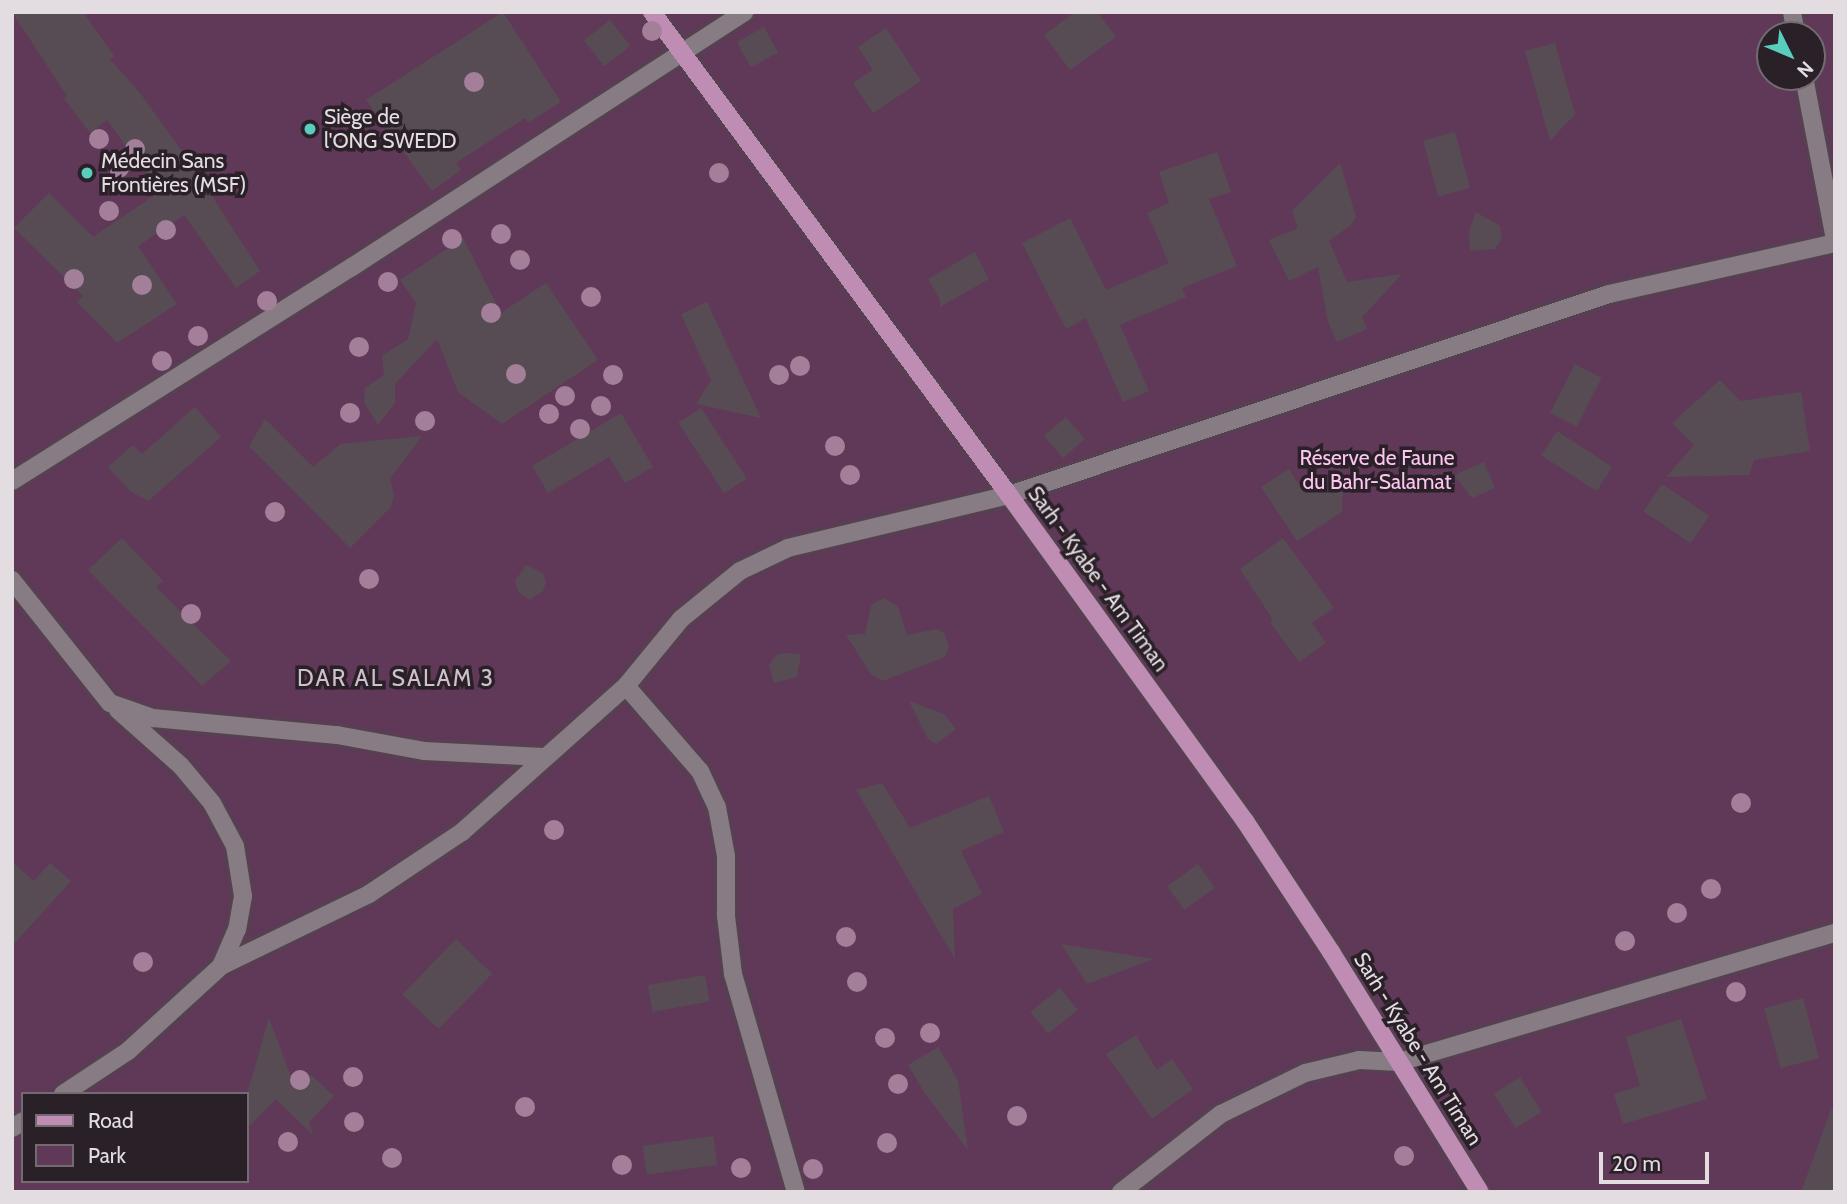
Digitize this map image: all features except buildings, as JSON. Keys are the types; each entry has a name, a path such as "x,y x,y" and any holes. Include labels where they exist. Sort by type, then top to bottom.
{"main road":[{"name":"Sarh - Kyabe - Am Timan","path":"652,12 1009,495 1245,821 1480,1192"}],"street":[{"path":"12,481 745,12"},
{"path":"66,1092 128,1051 221,966 369,894 462,832 543,757 626,686 681,619 740,571 788,548 1009,495 1609,294 1835,241 1807,91"},
{"path":"12,580 110,703 181,766 212,803 235,846 243,896 237,929 221,966"},
{"path":"626,686 700,771 717,807 726,856 726,916 733,974 796,1192"},
{"path":"110,703 153,718 337,735 424,751 543,757"},
{"path":"1121,1192 1222,1114 1305,1073 1359,1060 1399,1062 1835,933"}],"green space":[{"name":"Réserve de Faune du Bahr-Salamat","path":"12,12 1835,12 1835,1192 12,1192"}],"place":[{"name":"Siège de l'ONG SWEDD","path":"310,129"},
{"name":"Médecin Sans Frontières (MSF)","path":"87,173"}],"district":[{"name":"DAR AL SALAM 3","path":"396,678"}]}
